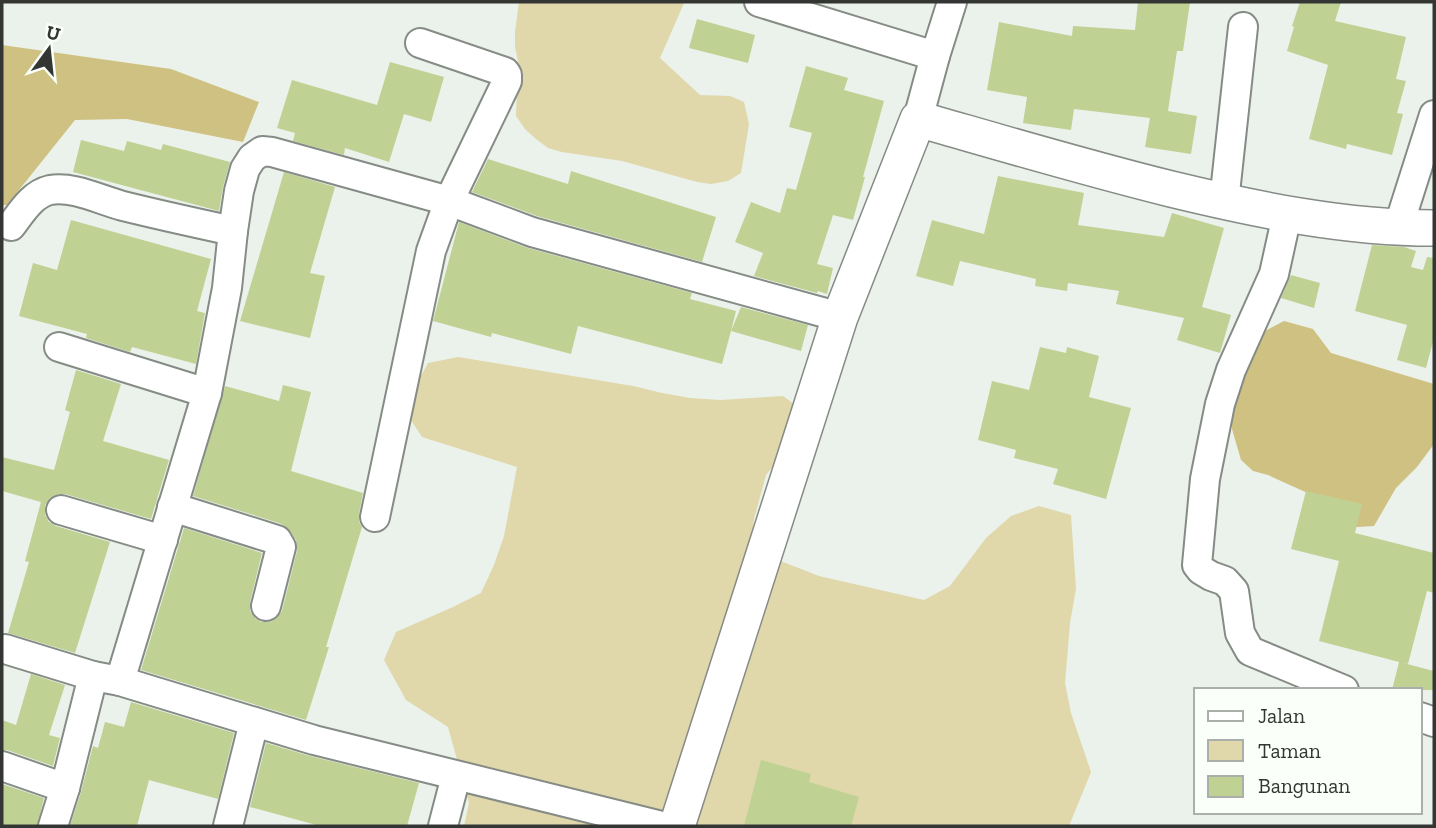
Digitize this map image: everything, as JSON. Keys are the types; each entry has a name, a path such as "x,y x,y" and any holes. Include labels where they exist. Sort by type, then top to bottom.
{"street":[{"path":"759,2 935,56"},
{"path":"677,826 840,317 918,119 952,2"},
{"path":"1224,202 1243,27"},
{"path":"374,517 431,251 449,201 507,81 505,72 420,43"},
{"path":"1398,228 1434,115"},
{"path":"918,119 1097,171 1224,202 1319,220 1398,228 1434,228"},
{"path":"53,826 107,678 163,540 207,393 227,288 239,191 245,169 252,158 262,151 449,201 532,232 840,317"},
{"path":"11,226 39,194 59,190 78,192 121,206 233,231"},
{"path":"1287,215 1274,274 1231,370 1220,404 1205,479 1197,565 1201,570 1225,581 1234,590 1240,633 1250,651 1339,688"},
{"path":"59,347 207,393"},
{"path":"172,507 277,540 281,547 266,606"},
{"path":"61,510 163,540"},
{"path":"5,649 314,740 662,826"},
{"path":"228,826 254,722"},
{"path":"2,766 65,788"},
{"path":"443,826 456,776"}],"green space":[{"path":"519,2 684,3 660,58 700,95 730,96 744,102 749,124 741,173 728,181 711,184 697,182 622,161 562,152 548,148 536,139 516,116 518,61 515,32"},
{"path":"458,357 690,398 720,400 783,396 798,407 785,451 766,475 754,519 750,549 819,576 924,600 950,586 986,538 1011,516 1039,506 1071,515 1076,589 1065,683 1071,713 1091,772 1069,826 464,826 469,803 448,727 406,700 384,660 396,632 481,593 504,536 517,467 422,437 409,417 414,389 428,363"}],"shaded area":[{"path":"2,45 171,69 259,102 243,142 127,119 75,120 7,205 2,205"},
{"path":"1284,321 1313,329 1331,353 1434,384 1434,444 1417,467 1396,488 1374,526 1342,524 1323,500 1253,471 1241,460 1232,429 1232,400 1263,332"}],"building":[{"path":"1138,2 1190,2 1183,51 1177,51 1168,111 1197,116 1191,154 1145,147 1150,118 1074,109 1071,130 1023,123 1027,97 987,90 999,22 1072,36 1073,26 1135,30"},
{"path":"1300,2 1341,2 1335,21 1406,37 1396,79 1406,81 1397,113 1403,114 1392,155 1347,144 1346,149 1309,139 1328,65 1287,51"},
{"path":"697,19 755,35 748,63 689,48"},
{"path":"390,62 444,77 431,122 404,114 389,162 345,148 344,155 293,141 295,133 277,128 292,80 377,105"},
{"path":"806,66 848,78 844,90 884,101 853,220 833,215 817,264 833,268 827,294 754,276 763,253 735,242 751,202 780,213 787,188 796,190 812,133 789,127"},
{"path":"81,140 124,151 127,141 161,150 163,144 230,162 219,211 73,172"},
{"path":"488,159 568,184 571,171 716,217 702,262 537,216 472,192"},
{"path":"284,172 335,187 310,273 325,276 310,338 240,321"},
{"path":"998,176 1084,193 1078,225 1164,237 1172,213 1224,228 1202,307 1231,315 1220,353 1177,340 1184,318 1116,304 1119,291 1068,283 1067,291 1035,286 1036,279 960,261 953,286 916,276 932,220 984,234"},
{"path":"71,220 211,259 197,311 205,313 196,364 132,347 130,352 86,338 87,334 19,316 33,263 57,270"},
{"path":"459,222 528,248 692,293 690,299 736,311 722,364 578,326 571,354 433,321"},
{"path":"1372,245 1404,247 1416,251 1411,267 1423,270 1427,257 1434,258 1434,338 1426,368 1397,360 1407,325 1355,311"},
{"path":"1291,275 1320,283 1314,308 1281,298"},
{"path":"741,307 808,325 801,351 731,331"},
{"path":"1040,347 1066,353 1067,347 1099,356 1089,397 1131,408 1106,499 1053,484 1058,469 1014,458 1016,450 978,440 992,381 1029,390"},
{"path":"76,370 121,384 103,441 169,460 151,519 65,494 50,498 45,505 45,515 49,522 56,526 110,542 75,653 8,633 29,562 25,561 41,502 2,491 2,457 54,470 70,412 65,410"},
{"path":"283,385 311,392 291,471 363,493 359,514 362,527 306,720 141,670 184,528 262,553 250,611 261,622 270,622 282,611 297,551 296,540 291,532 282,524 193,496 225,386 279,401"},
{"path":"1306,491 1362,504 1355,533 1434,553 1434,593 1427,591 1408,664 1403,663 1434,671 1434,690 1392,688 1399,662 1319,641 1339,561 1291,549"},
{"path":"31,674 65,685 49,735 60,738 53,766 2,750 2,720 16,725"},
{"path":"131,702 234,733 218,799 149,780 137,826 70,826 93,746 98,748 105,722 124,727"},
{"path":"266,743 419,783 407,826 320,826 250,807"},
{"path":"761,760 811,774 809,782 859,797 851,826 744,826"},
{"path":"2,784 44,798 37,826 2,826"}]}
